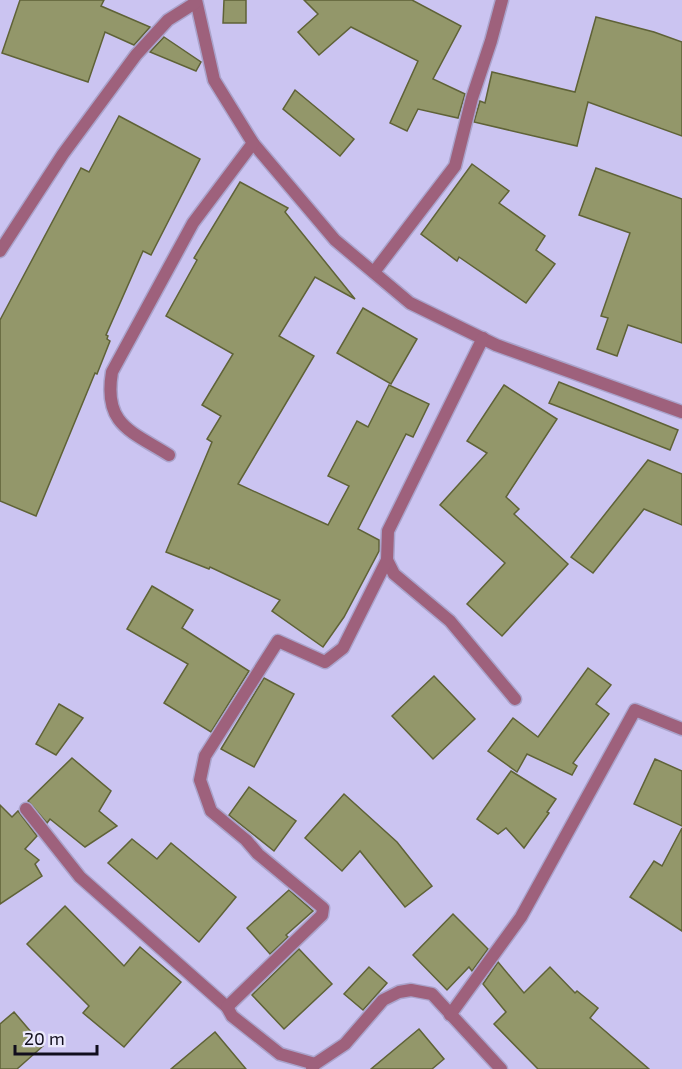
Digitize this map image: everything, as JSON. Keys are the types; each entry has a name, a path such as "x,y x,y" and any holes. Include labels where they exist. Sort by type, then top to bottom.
{"street":[{"path":"374,272 455,166 472,98 502,0"},
{"path":"0,251 63,154 136,55 168,20 196,2 214,80 254,143 335,240 410,303 483,338 682,412"},
{"path":"169,455 121,425 114,411 109,391 112,372 193,223 254,143"},
{"path":"227,1007 322,915 323,908 211,811 200,780 205,756 278,642 325,662 343,648 387,560 388,531 483,338"},
{"path":"387,560 394,574 450,621 515,699"},
{"path":"450,1015 520,917 635,710 682,729"},
{"path":"26,809 80,877 227,1007 232,1016 280,1054 314,1067 345,1044 383,1000 399,992 411,990 432,994 501,1069"}],"building":[{"path":"20,0 104,0 101,6 150,27 134,45 105,32 88,82 2,53"},
{"path":"224,0 246,0 246,23 223,23"},
{"path":"304,0 412,0 461,26 433,79 465,94 458,118 418,109 407,131 390,123 418,61 351,27 319,55 298,32 318,14"},
{"path":"596,17 682,42 682,136 588,102 577,146 474,122 480,101 485,103 492,72 575,92"},
{"path":"164,37 201,62 196,71 150,52"},
{"path":"295,90 354,139 340,156 283,109"},
{"path":"119,116 200,159 151,255 143,251 106,335 110,341 97,374 95,373 36,516 0,501 0,320 81,168 89,172"},
{"path":"472,164 509,191 499,203 545,236 536,250 555,264 526,303 459,257 457,261 421,234"},
{"path":"596,168 682,199 682,343 628,325 617,356 597,349 608,318 601,316 630,233 579,215"},
{"path":"240,182 288,208 285,212 355,299 315,277 279,336 314,356 238,484 328,525 349,486 328,476 357,421 368,427 389,385 429,404 413,437 406,434 358,529 379,540 379,551 344,617 323,647 272,611 280,600 210,567 209,569 166,552 212,442 207,439 221,416 202,405 233,354 166,316 197,260 194,258"},
{"path":"363,308 417,339 391,384 337,353"},
{"path":"559,382 678,430 670,450 549,403"},
{"path":"504,385 557,419 506,497 519,509 514,514 568,564 502,636 467,604 505,563 440,505 487,453 467,441"},
{"path":"648,460 682,474 682,525 644,509 593,573 571,557"},
{"path":"152,586 193,610 182,628 249,671 211,732 164,703 188,664 127,629"},
{"path":"588,668 611,685 596,704 609,714 573,763 577,766 572,775 527,754 517,772 488,751 513,718 538,737"},
{"path":"434,676 475,719 433,759 392,716"},
{"path":"264,678 294,694 254,767 221,749"},
{"path":"59,704 83,718 56,755 36,744"},
{"path":"72,758 111,791 99,811 117,826 85,847 50,819 47,823 28,801"},
{"path":"655,759 682,771 682,826 634,804"},
{"path":"511,771 556,799 524,848 506,828 498,834 477,819"},
{"path":"249,787 296,821 274,851 229,815"},
{"path":"344,794 397,842 432,886 405,907 360,851 342,871 305,838"},
{"path":"0,805 12,817 18,811 37,836 25,849 39,860 35,864 42,876 0,904"},
{"path":"682,828 682,931 630,897 654,861 662,866"},
{"path":"132,839 157,859 171,843 236,897 199,942 108,863"},
{"path":"289,890 313,911 286,935 288,937 270,954 247,928"},
{"path":"65,906 124,966 140,947 181,982 124,1047 83,1013 89,1006 27,944"},
{"path":"453,914 488,949 472,971 469,967 447,990 413,955"},
{"path":"299,949 332,984 284,1029 252,995"},
{"path":"498,962 524,993 550,967 575,993 577,991 598,1008 590,1018 649,1069 538,1069 494,1024 506,1012 483,984"},
{"path":"369,967 387,983 363,1010 344,994"},
{"path":"14,1012 43,1046 17,1069 0,1069 0,1024"},
{"path":"419,1029 444,1059 432,1069 371,1069"},
{"path":"215,1032 246,1069 171,1069"}]}
